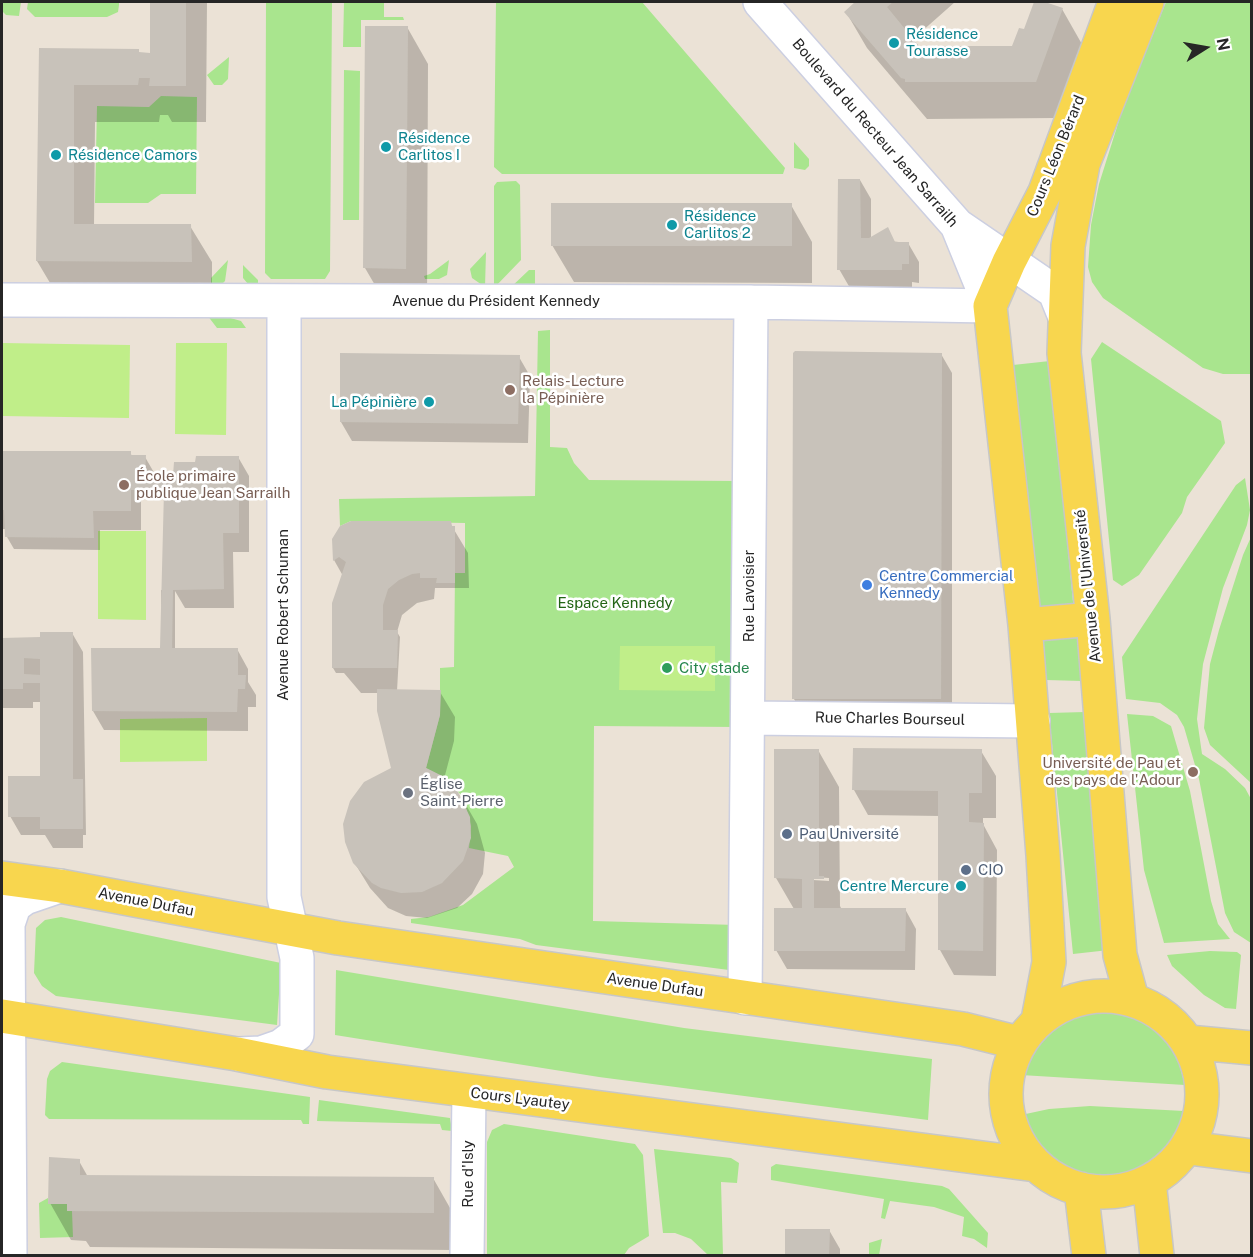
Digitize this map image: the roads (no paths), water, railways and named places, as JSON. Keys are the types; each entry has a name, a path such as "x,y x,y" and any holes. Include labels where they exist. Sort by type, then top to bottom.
{"main road":[{"name":"Cours Léon Bérard","path":"990,306 1009,262 1045,192 1115,2"},
{"name":"Cours Léon Bérard","path":"1065,317 1068,246 1083,164 1147,2"},
{"path":"990,306 1025,625 1050,962 1029,1031 1008,1072 1006,1102 1011,1125 1021,1147 1036,1165 1057,1180 1081,1190 1116,1192 1149,1181 1166,1170 1189,1148 1202,1100 1200,1070 1188,1042 1164,1015 1132,999 1106,995 1079,998 1063,1004 1029,1031"},
{"name":"Avenue de l'Université","path":"1065,317 1064,353 1093,619 1120,955 1132,999"},
{"path":"1025,625 1093,619"},
{"name":"Avenue Dufau","path":"2,878 60,886 290,929 745,998 963,1029 1029,1031"},
{"name":"Cours Lyautey","path":"4,1016 237,1054 311,1070 1036,1165"},
{"path":"1188,1042 1251,1048"},
{"path":"1189,1148 1251,1156"},
{"path":"1149,1181 1157,1256"},
{"path":"1081,1190 1089,1256"}],"street":[{"name":"Boulevard du Recteur Jean Sarrailh","path":"760,2 957,225 990,306"},
{"name":"Avenue de l'Université","path":"957,225 1055,292 1065,317"},
{"name":"Avenue du Président Kennedy","path":"2,300 751,302 990,306"},
{"name":"Avenue Robert Schuman","path":"284,301 283,796 285,907 290,929"},
{"name":"Rue Lavoisier","path":"745,998 751,302"},
{"name":"Rue Charles Bourseul","path":"748,718 1033,721"},
{"path":"10,1256 4,1016 8,924 14,906 25,898 60,886"},
{"path":"237,1054 261,1053 281,1046 297,1034 297,958 290,929"},
{"name":"Rue d'Isly","path":"467,1256 469,1092"}],"place":[{"name":"Résidence Tourasse","path":"894,43"},
{"name":"Résidence Carlitos I","path":"386,147"},
{"name":"Résidence Camors","path":"56,155"},
{"name":"Résidence Carlitos 2","path":"672,225"},
{"name":"Relais-Lecture la Pépinière","path":"510,390"},
{"name":"La Pépinière","path":"429,402"},
{"name":"École primaire publique Jean Sarrailh","path":"124,485"},
{"name":"Centre Commercial Kennedy","path":"867,585"},
{"name":"City stade","path":"667,668"},
{"name":"Université de Pau et des pays de l'Adour","path":"1193,772"},
{"name":"Église Saint-Pierre","path":"408,793"},
{"name":"Pau Université","path":"787,834"},
{"name":"CIO","path":"966,870"},
{"name":"Centre Mercure","path":"961,886"}],"park label":[{"name":"Espace Kennedy","path":"615,603"}]}
